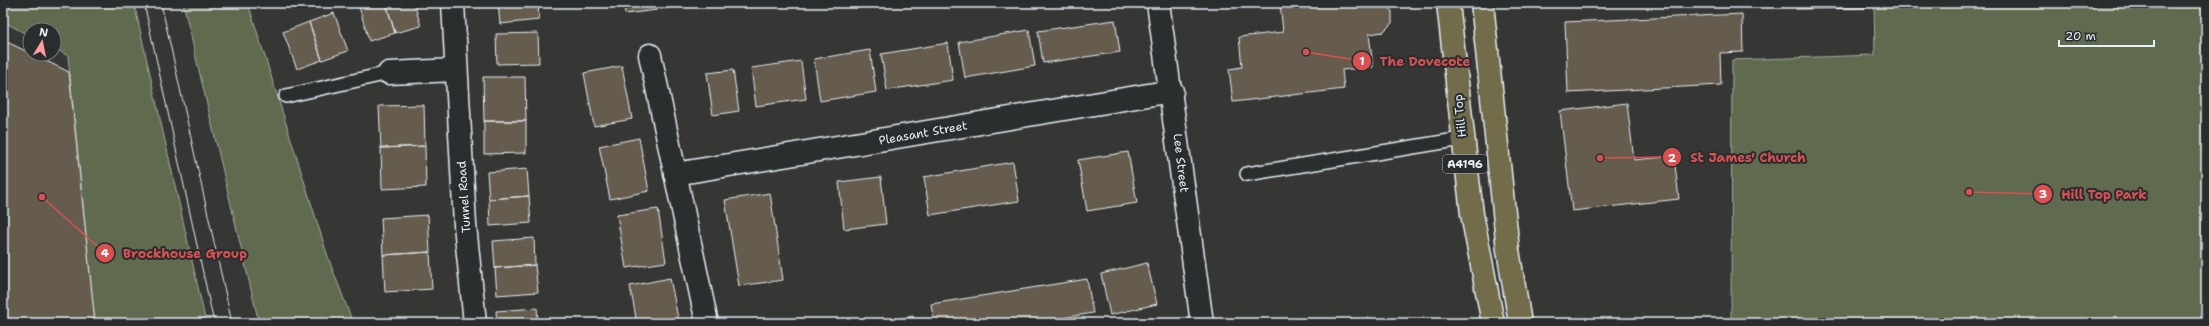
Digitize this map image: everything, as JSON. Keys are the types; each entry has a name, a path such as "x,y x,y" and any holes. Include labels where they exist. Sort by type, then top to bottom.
{"main road":[{"name":"Hill Top","path":"1448,3 1462,139 1472,214 1493,323"},
{"name":"A4196","path":"1482,3 1508,250 1520,323"}],"street":[{"name":"Tunnel Road","path":"453,3 465,225 475,323"},
{"name":"Lee Street","path":"1158,3 1172,91 1202,323"},
{"path":"650,55 707,323"},
{"path":"389,73 456,70"},
{"name":"Pleasant Street","path":"675,174 1172,91"}],"lane":[{"path":"286,96 389,73"},
{"path":"1247,174 1462,139"}],"green space":[{"path":"3,3 134,3 206,323 95,323 68,56 62,53 62,22 22,22 22,32 4,22"},
{"path":"183,3 248,3 329,260 353,323 259,323"},
{"path":"1874,3 2206,3 2206,323 1731,323 1732,60 1875,55"}],"building":[{"path":"358,3 386,3 395,33 369,41"},
{"path":"386,3 414,3 421,26 395,33"},
{"path":"498,3 538,3 539,20 500,24"},
{"path":"624,3 657,3 657,10 625,14"},
{"path":"661,3 695,3 662,9"},
{"path":"1280,3 1371,3 1371,7 1386,6 1392,11 1392,23 1383,32 1369,34 1373,67 1342,70 1344,89 1233,102 1229,69 1242,67 1239,37 1283,32"},
{"path":"1796,3 1866,3 1866,8 1796,9"},
{"path":"334,13 348,51 322,60 309,22"},
{"path":"1742,14 1743,52 1720,53 1721,85 1568,93 1565,22"},
{"path":"1115,20 1120,52 1043,63 1038,31"},
{"path":"309,22 322,60 297,69 283,32"},
{"path":"1029,30 1035,66 965,78 959,42"},
{"path":"538,33 539,63 497,64 496,34"},
{"path":"3,40 22,49 22,62 48,62 69,72 95,323 3,323"},
{"path":"948,43 953,80 887,90 881,54"},
{"path":"870,50 876,92 820,101 814,59"},
{"path":"801,61 806,99 756,106 751,68"},
{"path":"622,66 632,119 594,126 584,73"},
{"path":"733,70 739,111 713,115 707,73"},
{"path":"483,77 525,77 526,121 484,121"},
{"path":"1627,103 1634,160 1674,156 1679,199 1572,211 1560,111"},
{"path":"424,105 425,146 381,148 379,106"},
{"path":"484,121 526,121 526,153 484,154"},
{"path":"639,138 649,191 610,199 599,146"},
{"path":"425,146 426,187 382,189 381,148"},
{"path":"1128,152 1137,203 1087,211 1078,160"},
{"path":"1013,162 1019,201 930,215 924,177"},
{"path":"527,169 529,196 489,199 487,172"},
{"path":"881,177 886,224 844,229 839,182"},
{"path":"770,193 783,280 739,286 725,200"},
{"path":"529,196 531,223 490,226 489,199"},
{"path":"658,209 666,262 626,268 617,215"},
{"path":"428,215 430,252 383,255 381,218"},
{"path":"534,238 535,265 495,268 493,241"},
{"path":"430,252 432,289 385,292 383,255"},
{"path":"1147,263 1157,304 1110,315 1101,274"},
{"path":"535,265 538,292 497,295 495,268"},
{"path":"670,278 679,323 637,323 630,286"},
{"path":"1087,279 1093,313 1030,323 934,323 931,304"},
{"path":"537,308 538,323 497,323 496,311"},
{"path":"913,316 915,323 873,323"}],"tram line":[{"path":"144,3 214,323"},
{"path":"161,3 232,323"}],"place":[{"name":"The Dovecote","path":"1306,52"},
{"name":"St James' Church","path":"1600,158"},
{"name":"Hill Top Park","path":"1969,192"},
{"name":"Brockhouse Group","path":"42,197"}]}
